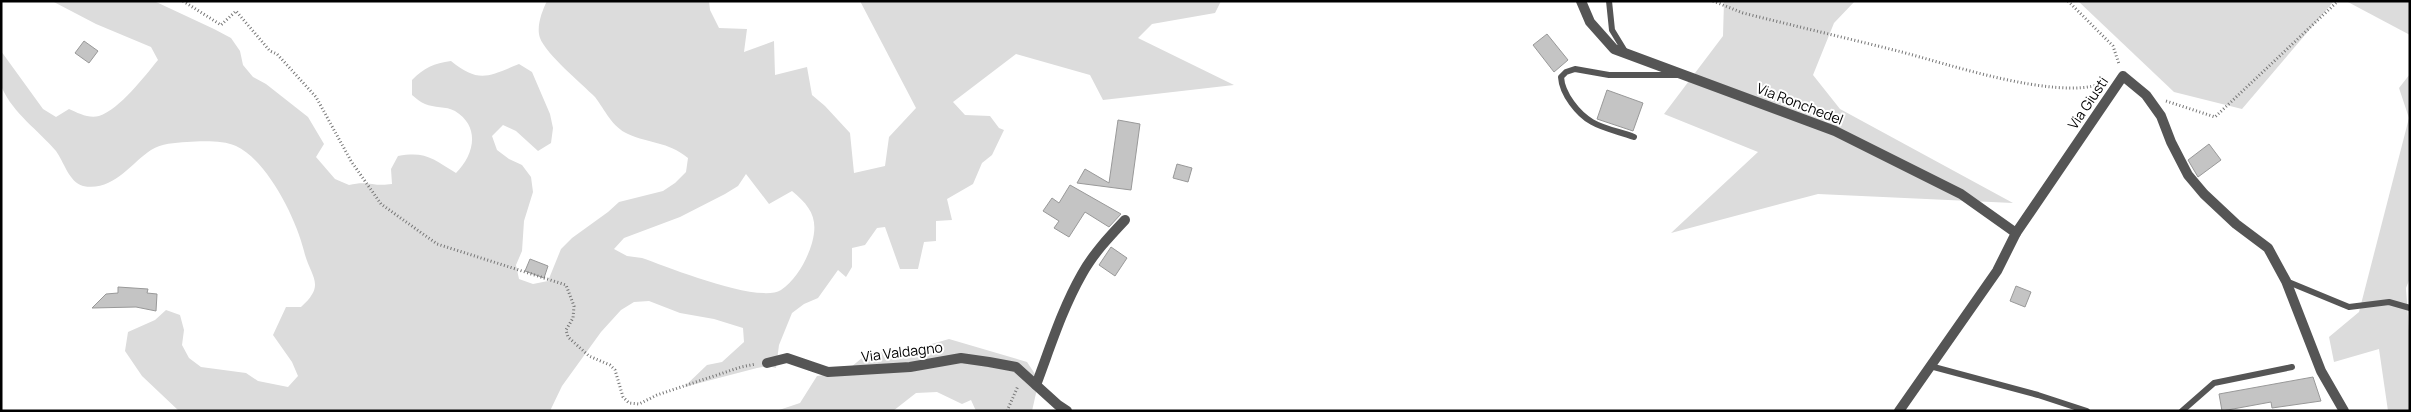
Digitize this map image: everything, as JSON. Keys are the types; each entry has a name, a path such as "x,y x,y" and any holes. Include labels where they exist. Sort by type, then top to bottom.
{"street":[{"name":"Via Ronchedel","path":"1581,1 1590,22 1614,49 1835,131 1961,194 2016,233"},
{"name":"Via Giusti","path":"1899,411 1997,271 2016,233 2123,76 2146,95 2161,116 2171,142 2188,175 2204,194 2236,224 2268,248 2286,281 2321,370 2344,411"},
{"path":"1036,385 1067,304 1082,273 1101,246 1125,220"},
{"name":"Via Valdagno","path":"767,363 787,358 828,372 847,372 910,367 962,358 1016,367 1067,411"}],"lane":[{"path":"1609,1 1612,30 1626,53"},
{"path":"1634,137 1592,123 1577,109 1562,87 1561,78 1566,72 1575,70 1609,75 1686,75"},
{"path":"2286,281 2349,307 2389,302 2410,308"},
{"path":"1930,366 2038,395 2086,411"},
{"path":"2182,411 2214,382 2292,368"}],"path":[{"path":"183,1 221,25 236,11 270,51 277,54 316,97 351,161 381,204 436,244 566,285 574,306 573,318 566,330 568,337 589,356 610,365 615,370 623,398 629,403 639,404 656,395 742,366 767,363"},
{"path":"1713,1 1743,13 2003,78 2056,88 2088,88 2123,76 2113,46 2068,1"},
{"path":"2146,95 2215,117 2338,1"},
{"path":"1007,411 1018,388 1020,370"}],"shaded area":[{"path":"52,1 154,1 231,38 240,51 243,65 253,77 266,84 308,117 324,144 316,157 335,179 349,185 361,183 392,184 391,169 398,156 423,155 456,173 467,158 470,150 472,141 469,125 455,111 429,105 417,99 412,95 412,80 421,72 434,65 451,61 469,73 484,76 519,64 532,72 550,114 553,128 551,143 538,151 516,131 503,125 492,136 497,150 509,159 522,165 531,177 533,192 524,221 522,251 516,265 519,279 533,284 548,281 561,249 572,238 619,202 663,191 675,183 686,172 688,158 673,148 622,131 613,123 595,97 549,52 539,34 539,24 547,1 709,1 710,10 719,28 747,29 744,52 774,41 775,75 807,67 812,95 850,133 854,173 885,166 889,137 916,108 860,1 1221,1 1215,13 1152,24 1138,38 1234,85 1103,100 1090,75 1016,54 953,102 965,115 990,116 999,128 1004,130 992,155 982,163 973,184 947,199 952,220 936,221 936,241 924,242 918,269 900,269 885,227 877,228 865,245 852,248 852,267 846,277 838,270 818,298 804,304 792,313 779,345 776,368 768,366 757,368 684,387 707,365 722,362 744,342 743,328 714,319 680,313 649,301 634,302 621,310 601,332 562,386 550,411 179,411 142,376 125,351 128,332 155,320 166,310 180,315 184,330 182,345 189,358 201,367 246,373 258,381 288,387 298,376 292,362 273,335 286,307 301,307 309,299 315,286 314,280 300,238 279,191 259,164 236,146 205,141 164,145 151,150 112,181 103,185 94,187 83,186 74,180 56,151 19,114 7,97 1,84 1,51 43,109 56,117 69,109 87,116 99,116 123,100 158,60 151,47 96,24","holes":["746,174 769,204 792,191 808,207 814,226 812,243 807,256 796,275 781,290 769,293 753,292 713,283 642,258 627,256 614,249 624,238 680,217 725,194 738,186"]},
{"path":"1724,1 1855,1 1834,23 1813,75 1840,109 2013,203 1818,194 1671,233 1758,152 1664,114 1723,36"},
{"path":"2078,1 2334,1 2242,109 2174,92"},
{"path":"2346,1 2410,1 2410,35"},
{"path":"2410,74 2410,278 2406,288 2410,346 2410,411 2388,411 2379,349 2334,362 2329,337 2359,312 2409,118 2399,88"},
{"path":"949,339 1027,362 1039,380 1032,411 976,411 971,400 962,404 937,392 916,393 893,411 776,411 800,403 817,376 845,372 868,353 907,351"}],"building":[{"path":"1547,34 1568,60 1554,72 1533,45"},
{"path":"84,41 98,51 89,63 75,53"},
{"path":"1607,90 1643,103 1633,131 1597,119"},
{"path":"1118,120 1140,124 1131,190 1077,183 1085,169 1109,183"},
{"path":"2209,144 2221,160 2198,177 2188,160"},
{"path":"1177,164 1192,168 1188,182 1173,178"},
{"path":"1070,185 1121,214 1109,227 1085,212 1069,237 1054,228 1059,221 1043,211 1052,198 1059,203"},
{"path":"1111,247 1127,258 1115,276 1099,265"},
{"path":"530,259 548,266 544,278 525,271"},
{"path":"2016,286 2031,292 2025,307 2010,301"},
{"path":"118,287 148,289 147,293 157,294 156,311 136,307 92,308 106,294 118,293"},
{"path":"2313,377 2321,401 2272,408 2271,402 2222,411 2219,394"}]}
